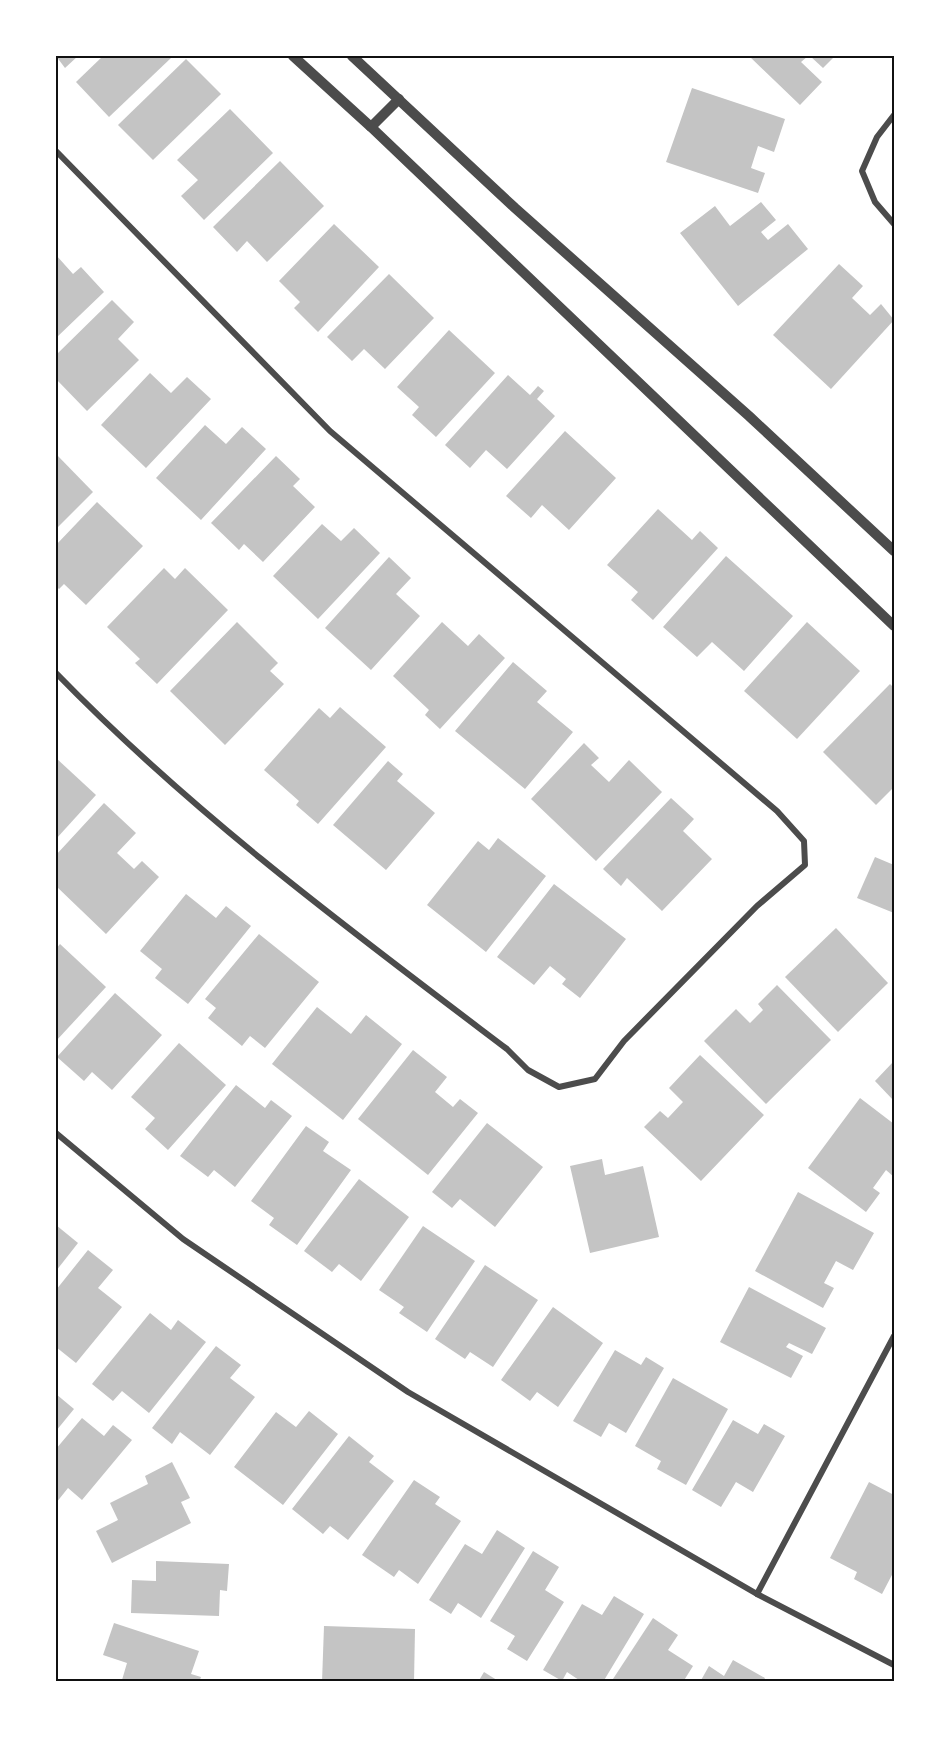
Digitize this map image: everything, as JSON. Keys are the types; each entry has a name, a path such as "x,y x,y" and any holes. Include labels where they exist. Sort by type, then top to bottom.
{"street":[{"path":"293,56 371,127 894,626"},
{"path":"352,56 515,208 749,416 894,551"},
{"path":"371,127 399,99"},
{"path":"894,115 877,137 862,171 875,202 894,224"},
{"path":"56,151 330,430 777,811 804,841 804,865 757,906 624,1041 595,1079 559,1087 528,1070 507,1049 283,880 93,712 56,674"},
{"path":"56,1133 183,1239 408,1392 757,1594 894,1665"},
{"path":"757,1594 894,1336"}],"building":[{"path":"56,56 78,56 65,68"},
{"path":"103,56 169,56 171,58 109,117 76,82"},
{"path":"749,56 808,56 801,62 822,82 800,105"},
{"path":"810,56 835,56 823,68"},
{"path":"186,59 221,94 153,160 118,125"},
{"path":"692,88 785,119 774,152 758,146 751,168 765,173 758,193 666,162"},
{"path":"230,109 273,153 204,220 181,196 198,180 177,160"},
{"path":"280,161 324,206 267,262 247,241 237,252 213,227"},
{"path":"761,202 776,220 761,232 768,240 788,224 808,249 738,306 680,233 715,206 730,226"},
{"path":"334,224 379,267 318,332 294,308 300,302 279,281"},
{"path":"56,255 73,274 81,267 104,292 56,338"},
{"path":"839,264 863,286 852,298 870,315 881,304 894,320 831,389 773,335"},
{"path":"389,274 434,318 385,369 364,349 352,361 327,337"},
{"path":"112,300 134,322 118,339 139,360 87,411 56,379 56,355"},
{"path":"449,330 495,373 436,437 412,415 419,407 397,387"},
{"path":"150,373 171,393 187,377 211,399 146,468 101,425"},
{"path":"508,375 530,395 538,386 544,391 537,399 555,416 507,469 486,450 470,468 445,445"},
{"path":"205,425 226,444 242,427 266,449 201,520 156,478"},
{"path":"565,431 616,478 569,530 542,505 531,518 506,496"},
{"path":"56,454 93,492 56,529"},
{"path":"276,456 300,479 293,486 315,507 263,562 244,544 239,550 211,523"},
{"path":"97,502 143,546 86,605 64,584 59,589 56,586 56,545"},
{"path":"658,509 692,540 700,531 718,548 653,620 631,600 638,592 607,565"},
{"path":"322,524 341,541 354,528 380,553 318,619 273,576"},
{"path":"726,556 793,616 744,671 712,642 697,657 663,627"},
{"path":"389,557 411,578 396,594 420,616 371,670 325,628"},
{"path":"164,568 175,579 185,568 228,610 157,684 135,663 140,659 107,627"},
{"path":"237,622 278,663 270,671 284,684 225,745 170,691"},
{"path":"442,622 468,646 479,634 505,658 440,729 425,715 429,710 393,676"},
{"path":"807,622 860,671 797,739 744,691"},
{"path":"513,662 547,691 537,702 573,732 525,789 455,731"},
{"path":"890,684 894,688 894,787 876,805 823,752"},
{"path":"340,707 386,747 318,824 296,805 299,801 264,770 319,708 330,718"},
{"path":"584,743 599,758 591,765 609,782 629,760 662,792 596,861 531,799"},
{"path":"56,758 96,795 56,839"},
{"path":"388,761 403,774 397,781 435,813 386,870 333,825"},
{"path":"671,798 694,819 683,831 712,859 662,911 627,878 621,886 603,869"},
{"path":"104,803 136,833 117,853 134,869 142,861 159,877 106,934 56,886 56,855"},
{"path":"498,838 546,876 486,952 427,905 478,841 489,850"},
{"path":"875,857 894,865 894,913 857,898"},
{"path":"554,884 626,939 580,998 562,984 566,979 550,966 534,985 497,957"},
{"path":"186,894 216,918 226,906 251,926 188,1004 155,978 162,969 140,951"},
{"path":"836,928 888,983 838,1032 785,977"},
{"path":"259,934 319,982 265,1048 250,1036 242,1046 208,1018 216,1008 205,999"},
{"path":"60,944 106,987 56,1041 56,949"},
{"path":"777,985 831,1040 766,1104 704,1041 736,1009 750,1023 763,1010 758,1004"},
{"path":"115,993 162,1035 112,1090 92,1072 84,1081 57,1057"},
{"path":"317,1007 351,1034 366,1015 402,1044 343,1120 272,1064"},
{"path":"179,1043 226,1085 168,1150 145,1129 155,1118 131,1097"},
{"path":"413,1050 447,1077 435,1092 453,1107 460,1099 478,1113 428,1175 358,1119"},
{"path":"700,1055 764,1115 701,1181 644,1127 660,1111 668,1118 683,1102 669,1088"},
{"path":"894,1061 894,1101 875,1081"},
{"path":"236,1085 265,1108 271,1100 292,1116 235,1187 214,1170 208,1177 180,1156"},
{"path":"860,1098 894,1124 894,1177 886,1170 873,1188 880,1193 866,1212 808,1168"},
{"path":"487,1123 543,1167 495,1227 460,1199 452,1208 432,1192"},
{"path":"306,1126 329,1142 323,1151 351,1170 297,1245 269,1225 274,1218 251,1201"},
{"path":"602,1159 605,1175 643,1166 659,1237 590,1253 570,1166"},
{"path":"359,1179 409,1217 361,1281 339,1264 332,1272 304,1251"},
{"path":"798,1192 874,1233 853,1270 836,1261 824,1283 834,1288 823,1308 755,1271"},
{"path":"56,1225 78,1243 56,1271"},
{"path":"423,1226 475,1261 427,1332 399,1313 404,1307 379,1290"},
{"path":"88,1250 113,1270 98,1288 122,1307 76,1363 56,1347 56,1290"},
{"path":"485,1265 538,1300 493,1367 470,1352 465,1359 435,1339"},
{"path":"749,1287 826,1328 812,1354 789,1343 786,1347 803,1356 791,1378 720,1342"},
{"path":"553,1307 603,1343 558,1407 537,1392 530,1401 501,1380"},
{"path":"150,1313 171,1330 178,1320 206,1342 149,1413 122,1391 113,1401 92,1384"},
{"path":"216,1346 241,1365 230,1378 255,1397 210,1455 180,1432 172,1444 152,1428"},
{"path":"615,1350 641,1365 646,1357 664,1368 626,1433 609,1423 601,1437 573,1421"},
{"path":"673,1378 728,1409 686,1485 657,1469 661,1461 635,1446"},
{"path":"56,1394 74,1409 56,1431"},
{"path":"309,1411 338,1434 283,1505 234,1467 276,1412 296,1427"},
{"path":"82,1418 104,1436 113,1425 132,1440 82,1500 68,1488 56,1503 56,1449"},
{"path":"733,1420 758,1434 764,1424 785,1436 753,1492 736,1482 721,1507 692,1490"},
{"path":"349,1436 374,1456 369,1462 394,1481 348,1540 330,1526 323,1534 292,1509"},
{"path":"172,1462 190,1498 181,1502 191,1523 112,1563 96,1531 118,1520 110,1503 148,1484 145,1476"},
{"path":"414,1480 440,1497 435,1504 461,1521 418,1584 399,1570 394,1577 362,1555"},
{"path":"869,1482 894,1495 894,1571 882,1594 854,1579 857,1572 830,1558"},
{"path":"497,1530 525,1548 481,1618 458,1603 451,1614 429,1600 465,1544 482,1554"},
{"path":"533,1551 559,1567 545,1590 564,1602 527,1661 507,1649 515,1636 490,1621"},
{"path":"156,1561 229,1564 227,1591 220,1590 219,1616 131,1613 132,1580 156,1581"},
{"path":"614,1596 644,1614 603,1682 582,1682 567,1672 562,1681 543,1670 582,1604 602,1615"},
{"path":"653,1618 678,1635 668,1650 693,1666 683,1682 611,1682"},
{"path":"114,1623 199,1651 191,1674 201,1677 199,1682 122,1680 127,1663 103,1655"},
{"path":"324,1626 415,1629 414,1682 322,1682"},
{"path":"733,1660 765,1678 763,1682 700,1682 709,1666 724,1676"},
{"path":"484,1672 500,1682 478,1682"}]}
